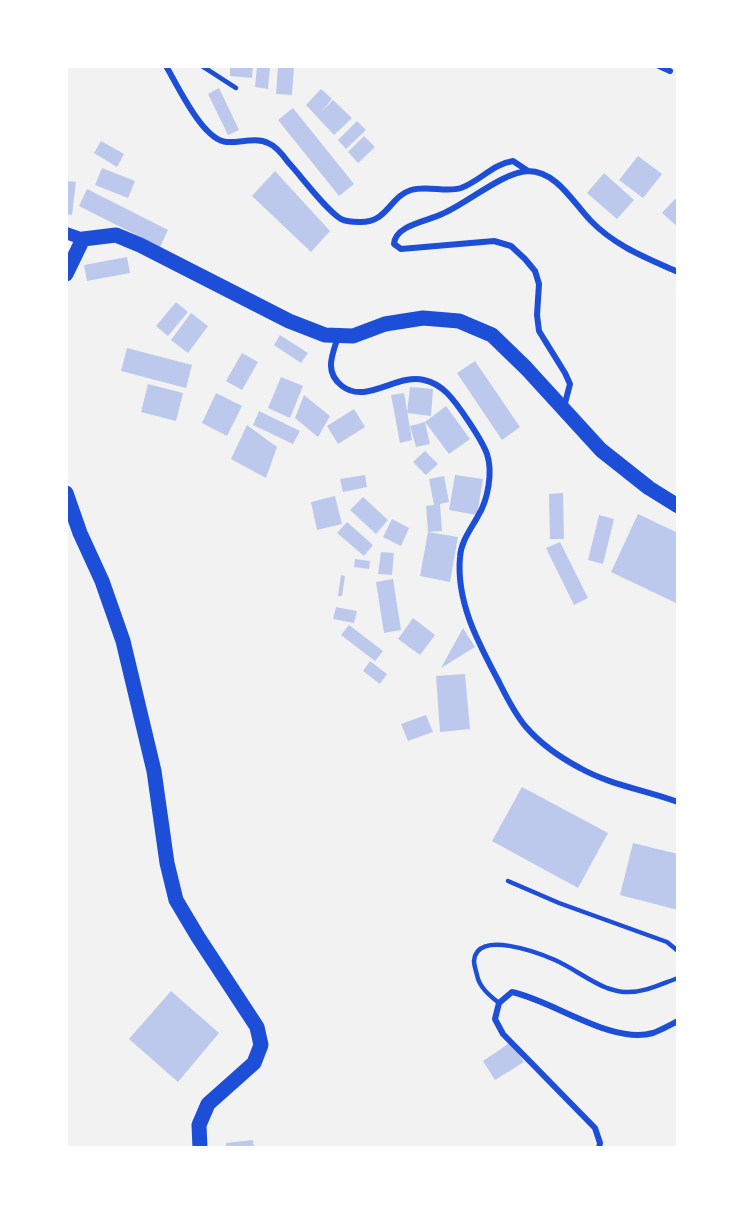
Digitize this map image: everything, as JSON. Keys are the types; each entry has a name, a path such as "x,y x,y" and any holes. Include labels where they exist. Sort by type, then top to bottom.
{"highway":[{"path":"66,274 83,239 116,235 289,321 325,335 353,336 385,324 423,318 459,321 492,335 526,368 601,450 650,488 678,506"},
{"path":"66,493 80,532 102,581 123,641 154,771 167,863 176,900 257,1027 261,1045 254,1063 208,1104 199,1125 200,1148"}],"main road":[{"path":"66,233 83,239"}],"street":[{"path":"166,66 199,121 216,139 226,142 268,143 281,153 331,210 349,222 375,220 409,190 459,189 503,162 513,160 528,171"},
{"path":"659,66 670,71"},
{"path":"563,410 570,384 539,331 537,315 539,284 535,271 525,259 511,246 494,242 401,249 394,244 396,236 411,226 442,214 513,175 528,171 539,173 559,185 603,233 623,246 678,272"},
{"path":"338,336 330,360 331,371 335,380 348,390 360,393 407,380 422,379 433,383 447,393 480,440 489,466 488,482 484,504 464,538 460,556 462,595 473,633 514,711 526,728 544,744 579,768 603,779 678,802"},
{"path":"599,1148 600,1143 595,1128 503,1034 495,1019 499,1003 512,992 529,996 597,1026 623,1034 652,1033 678,1021"}],"lane":[{"path":"202,66 236,88"},
{"path":"508,881 559,903 667,942 678,951"},
{"path":"499,1003 487,993 477,979 474,960 478,952 486,946 498,944 531,951 557,961 608,988 625,992 646,990 678,978"}],"building":[{"path":"230,66 253,66 252,78 230,76"},
{"path":"257,66 270,66 268,89 255,87"},
{"path":"278,66 294,66 292,95 276,94"},
{"path":"219,88 239,130 228,135 208,94"},
{"path":"321,89 332,99 321,112 333,100 352,118 334,135 306,105"},
{"path":"293,108 354,184 339,196 278,120"},
{"path":"357,121 366,130 346,149 338,140"},
{"path":"364,136 375,147 358,163 348,152"},
{"path":"101,141 124,154 117,167 94,153"},
{"path":"638,156 662,174 643,198 619,180"},
{"path":"102,168 135,181 128,198 95,185"},
{"path":"275,171 330,231 311,252 252,196"},
{"path":"604,173 634,200 617,219 587,193"},
{"path":"66,181 76,182 72,215 66,214"},
{"path":"87,189 168,230 160,247 79,206"},
{"path":"675,199 678,202 678,227 662,213"},
{"path":"127,257 130,273 87,281 84,265"},
{"path":"176,302 188,312 168,336 156,326"},
{"path":"191,313 208,326 188,353 171,340"},
{"path":"280,335 308,353 301,363 274,345"},
{"path":"127,348 192,365 186,388 121,371"},
{"path":"242,353 258,362 242,390 226,381"},
{"path":"475,361 520,427 502,440 457,373"},
{"path":"281,377 303,386 290,418 268,408"},
{"path":"148,384 183,393 176,421 141,412"},
{"path":"410,387 433,389 431,416 407,413"},
{"path":"216,393 242,406 227,436 202,423"},
{"path":"404,393 412,440 400,443 391,395"},
{"path":"304,395 330,416 318,437 295,418"},
{"path":"446,406 470,439 449,454 425,422"},
{"path":"354,409 365,427 338,444 327,426"},
{"path":"259,411 300,431 293,444 253,425"},
{"path":"425,422 430,444 416,447 410,426"},
{"path":"247,425 277,447 266,478 231,459"},
{"path":"425,451 438,464 426,475 413,462"},
{"path":"365,475 367,487 343,492 340,479"},
{"path":"455,475 483,479 477,515 449,510"},
{"path":"444,476 449,502 440,504 442,531 428,532 426,506 434,505 429,479"},
{"path":"563,493 564,539 550,539 549,494"},
{"path":"335,496 342,524 317,530 311,502"},
{"path":"363,497 388,520 376,534 350,510"},
{"path":"638,514 678,533 678,604 611,572"},
{"path":"599,515 614,519 603,564 588,560"},
{"path":"392,519 409,528 401,546 383,537"},
{"path":"347,522 373,545 364,556 337,533"},
{"path":"428,532 458,537 450,582 420,576"},
{"path":"560,542 588,598 574,605 546,548"},
{"path":"381,552 394,553 392,575 378,574"},
{"path":"355,559 370,561 369,569 354,567"},
{"path":"341,575 345,576 342,596 338,596"},
{"path":"393,579 401,630 384,633 376,582"},
{"path":"336,607 357,611 354,623 333,619"},
{"path":"413,618 435,635 420,655 398,639"},
{"path":"349,625 383,651 375,661 341,635"},
{"path":"463,628 475,647 441,668"},
{"path":"370,661 387,674 380,684 363,671"},
{"path":"465,674 470,729 440,732 436,676"},
{"path":"426,715 433,732 408,741 401,724"},
{"path":"522,787 608,833 578,888 492,841"},
{"path":"633,843 678,854 678,910 620,895"},
{"path":"171,991 219,1033 178,1082 129,1039"},
{"path":"511,1042 524,1062 495,1080 483,1061"},
{"path":"253,1140 254,1148 226,1148 226,1143"}]}
